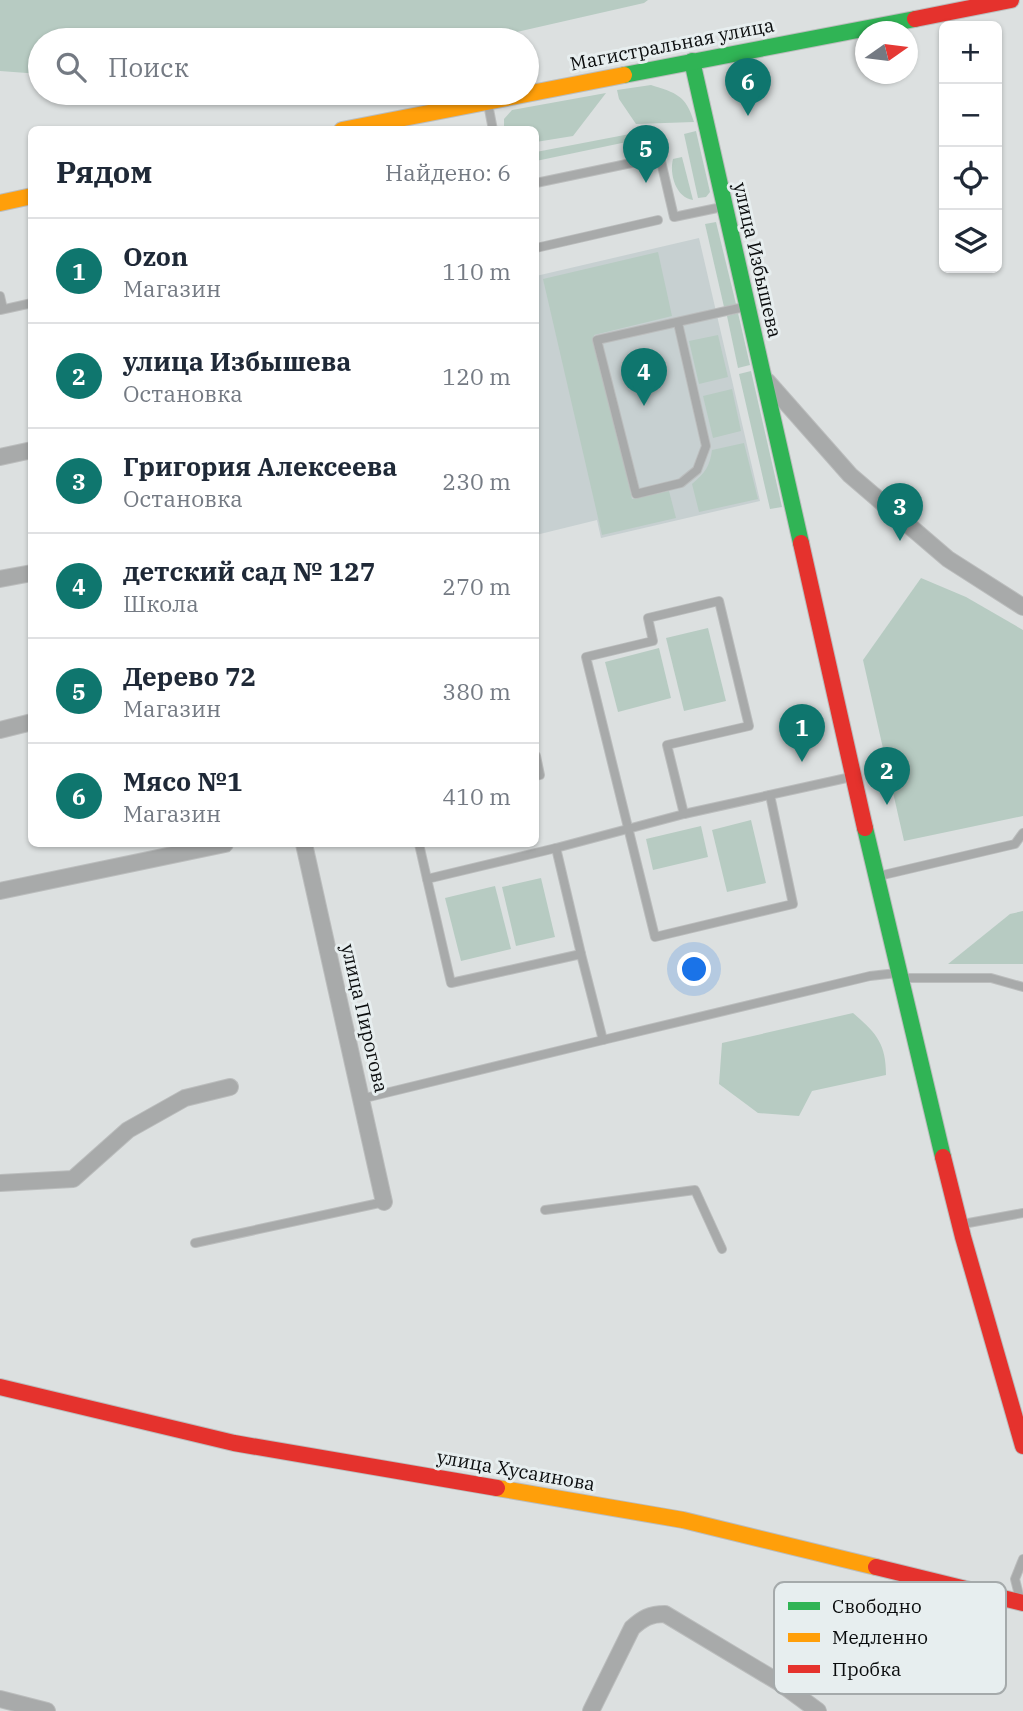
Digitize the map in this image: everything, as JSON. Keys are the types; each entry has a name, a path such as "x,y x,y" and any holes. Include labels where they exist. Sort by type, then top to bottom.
{"street":[{"name":"Магистральная улица","path":"539,91 1011,0"},
{"name":"улица Избышева","path":"692,61 899,976 960,1225 1023,1446"},
{"name":"Магистральная улица","path":"361,126 467,105"},
{"path":"0,203 28,197"},
{"path":"764,378 850,475 948,559 1023,607"},
{"path":"0,457 28,451"},
{"path":"0,579 28,574"},
{"path":"0,730 28,724"},
{"path":"0,891 211,847"},
{"name":"улица Пирогова","path":"305,847 384,1202"},
{"path":"0,1183 73,1179 128,1130 185,1098 230,1087"},
{"name":"улица Хусаинова","path":"0,1387 233,1443 683,1520 936,1582"},
{"path":"591,1711 632,1628 643,1618 654,1614 665,1614 774,1679"},
{"path":"795,1694 818,1711"},
{"path":"0,1699 47,1711"}],"lane":[{"path":"488,105 492,126"},
{"path":"539,182 660,157 674,217 724,206"},
{"path":"539,247 658,220"},
{"path":"0,296 2,310 28,304"},
{"path":"678,323 706,446 697,470 681,483 636,494 597,340 747,307"},
{"path":"684,814 667,746 749,726 719,601 648,618 653,640 586,657 655,937 793,904 770,795"},
{"path":"427,879 684,814 853,776"},
{"path":"876,877 1015,844 1023,833"},
{"path":"420,847 451,983 581,954"},
{"path":"555,848 603,1040"},
{"path":"361,1099 870,976 991,978 1023,988"},
{"path":"545,1210 695,1190 722,1249"},
{"path":"195,1243 384,1202"},
{"path":"960,1225 1023,1213"},
{"path":"1022,1603 1015,1579 1023,1559"}],"shaded area":[{"path":"699,238 760,501 601,538 597,520 539,534 539,275"}],"green space":[{"path":"0,0 648,0 535,28 28,28 28,73 0,71"},
{"path":"651,85 679,96 694,122 636,124 619,99 617,90"},
{"path":"606,93 573,136 539,142 539,126 504,126 504,119 512,110"},
{"path":"696,131 710,192 706,197 698,198 684,134"},
{"path":"635,133 641,139 539,160 539,151"},
{"path":"682,157 693,200 682,195 673,178 673,159"},
{"path":"716,222 736,304 724,307 705,224"},
{"path":"658,252 672,316 594,335 632,499 669,491 676,518 602,535 543,279"},
{"path":"738,313 750,365 738,368 727,316"},
{"path":"718,335 728,377 699,384 689,341"},
{"path":"751,371 782,507 770,509 739,374"},
{"path":"732,389 741,431 713,438 703,396"},
{"path":"744,443 758,499 699,512 692,484 706,469 712,450"},
{"path":"921,578 966,597 1023,630 1023,816 904,841 863,660"},
{"path":"708,628 726,701 684,711 666,638"},
{"path":"659,648 671,698 618,712 605,662"},
{"path":"751,820 766,883 727,892 712,830"},
{"path":"701,826 708,857 653,870 646,839"},
{"path":"541,878 555,937 516,946 502,887"},
{"path":"495,886 511,949 461,961 445,898"},
{"path":"1023,911 1023,964 948,964 1010,914"},
{"path":"853,1013 868,1027 882,1047 886,1075 812,1091 799,1116 758,1113 719,1084 722,1043"}],"traffic: fast":[{"path":"624,75 915,19"},
{"path":"692,61 801,543"},
{"path":"865,828 943,1157"}],"traffic: slow":[{"path":"539,92 624,75"},
{"path":"363,126 470,105"},
{"path":"0,203 28,197"},
{"path":"497,1488 683,1520 876,1567"}],"traffic: jam":[{"path":"915,19 1011,0"},
{"path":"801,543 865,828"},
{"path":"943,1157 1023,1446"},
{"path":"0,1387 234,1443 497,1488"},
{"path":"876,1567 937,1582"},
{"path":"1006,1599 1023,1603"}],"place":[{"name":"Мясо №1","path":"748,116"},
{"name":"Дерево 72","path":"646,183"},
{"name":"детский сад № 127","path":"644,406"},
{"name":"Григория Алексеева","path":"900,541"},
{"name":"Ozon","path":"802,762"},
{"name":"улица Избышева","path":"887,805"}]}
